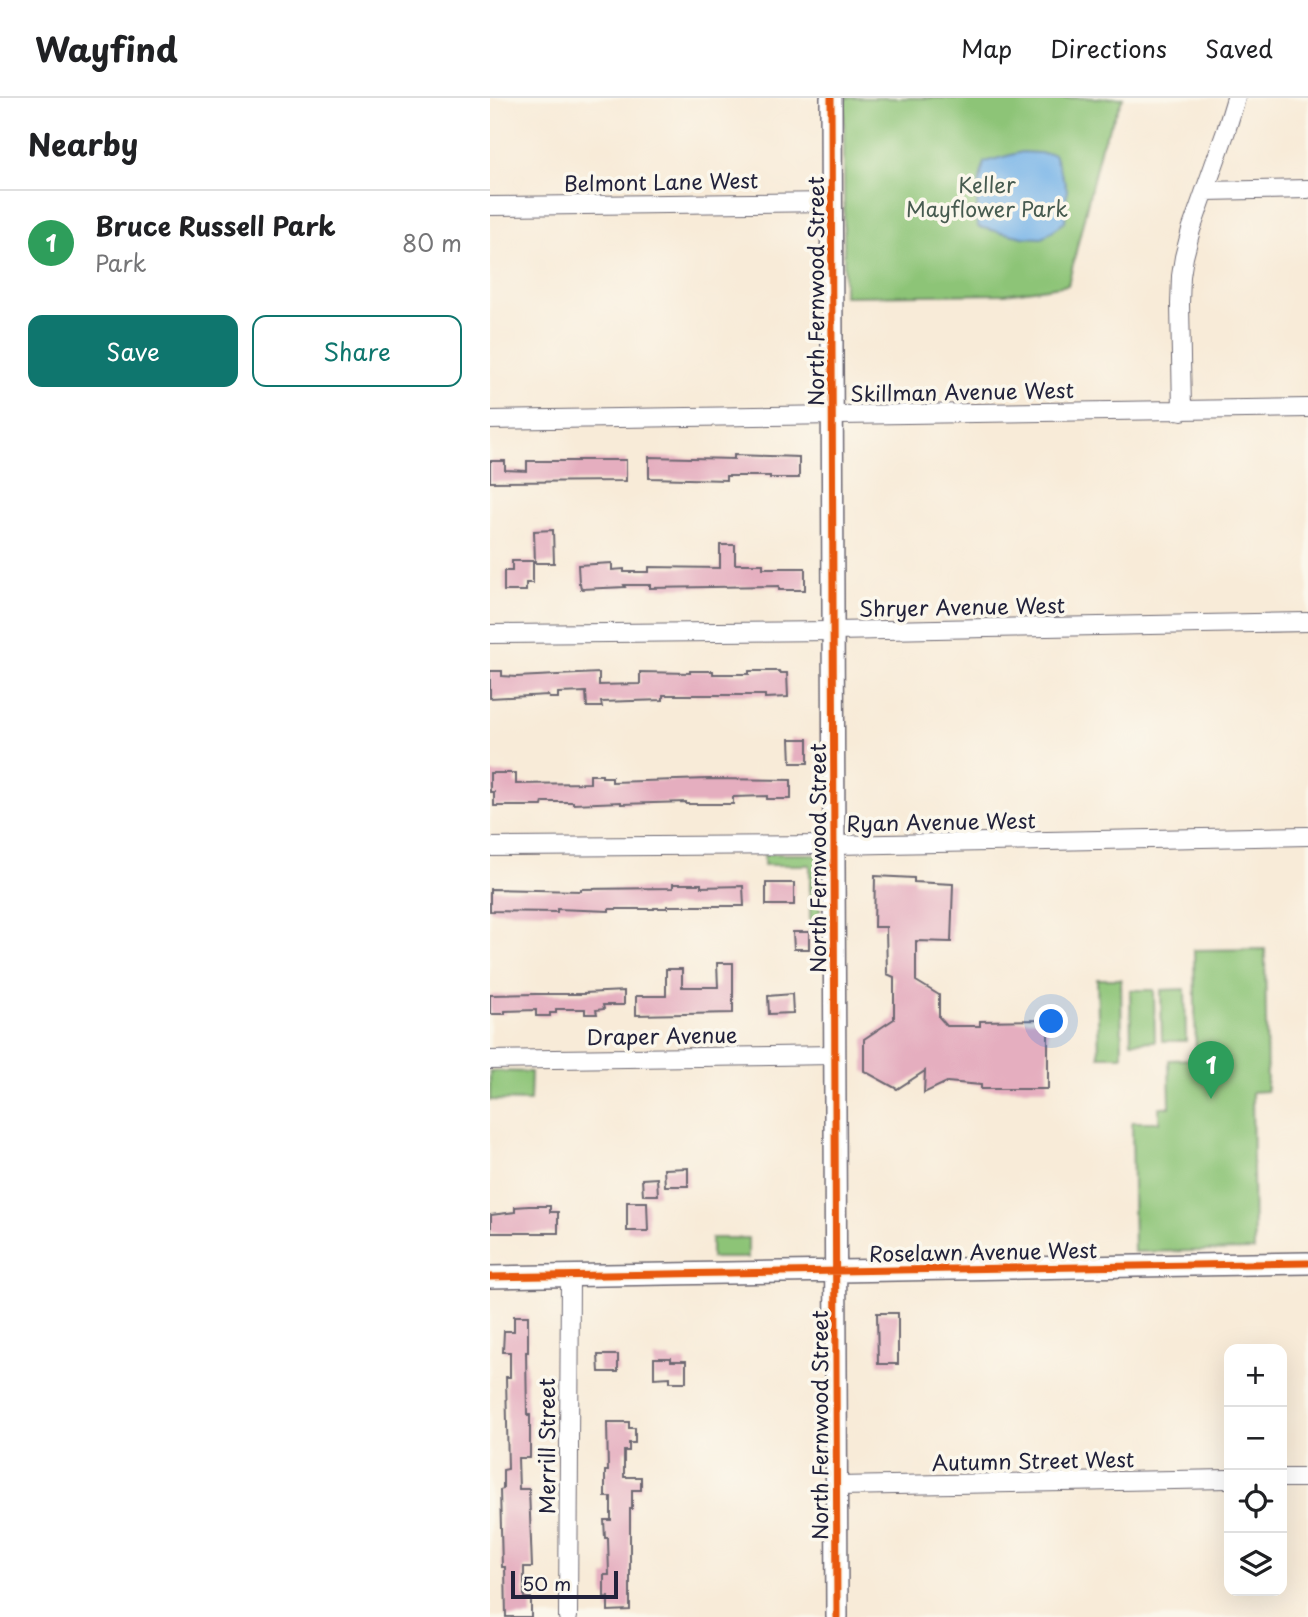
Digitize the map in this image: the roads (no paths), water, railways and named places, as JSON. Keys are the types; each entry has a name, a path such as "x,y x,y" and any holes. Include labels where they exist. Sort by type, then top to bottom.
{"street":[{"name":"North Fernwood Street","path":"831,98 837,1617"},
{"path":"1182,411 1181,276 1191,230 1236,98"},
{"path":"1205,191 1308,189"},
{"name":"Belmont Lane West","path":"490,206 832,202"},
{"name":"Skillman Avenue West","path":"490,420 1308,408"},
{"name":"Shryer Avenue West","path":"490,634 1308,622"},
{"name":"Ryan Avenue West","path":"490,847 835,845 1308,836"},
{"name":"Draper Avenue","path":"490,1060 835,1055"},
{"name":"Roselawn Avenue West","path":"490,1277 1308,1263"},
{"name":"Merrill Street","path":"568,1617 570,1276"},
{"path":"1287,1478 1308,1478"},
{"name":"Autumn Street West","path":"837,1486 1224,1479"}],"water":[{"path":"1022,152 1054,154 1067,189 1065,222 1042,238 1023,237 978,227 977,193 984,162"}],"place":[{"name":"Bruce Russell Park","path":"1211,1099"}],"park label":[{"name":"Keller Mayflower Park","path":"987,196"}]}
